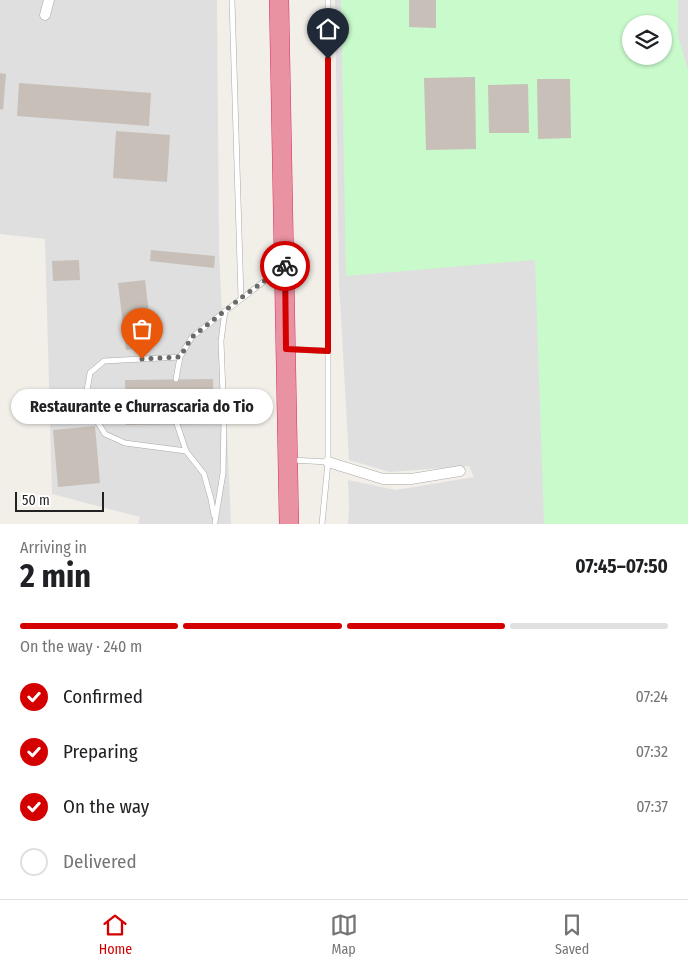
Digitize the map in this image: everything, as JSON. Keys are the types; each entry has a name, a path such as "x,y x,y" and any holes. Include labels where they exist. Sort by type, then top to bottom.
{"highway":[{"path":"279,0 289,524"}],"street":[{"path":"45,14 49,0"},
{"path":"328,462 383,480 411,479 460,471"}],"lane":[{"path":"232,0 241,298"},
{"path":"322,524 328,462 328,0"},
{"path":"176,379 180,357 192,337 285,265"},
{"path":"215,523 223,473 224,419 221,341 225,311"},
{"path":"286,349 328,351"},
{"path":"180,357 104,361 90,373 85,402 105,434 125,443 186,452"},
{"path":"177,424 186,452 204,474 212,499 215,523"},
{"path":"288,460 328,462"}],"shaded area":[{"path":"0,0 217,0 219,249 231,524 138,524 140,517 52,494 45,239 0,234"},
{"path":"335,0 688,0 688,524 348,524 348,480 396,490 474,477 469,466 390,472 349,460 339,281"}],"green space":[{"path":"341,0 678,0 678,36 688,70 688,524 544,524 535,260 346,276"}],"building":[{"path":"409,0 436,0 436,28 409,27"},
{"path":"0,73 6,74 3,110 0,109"},
{"path":"475,77 476,149 426,150 424,78"},
{"path":"537,79 570,79 571,138 538,139"},
{"path":"19,83 151,93 149,126 17,116"},
{"path":"528,84 529,133 489,133 488,85"},
{"path":"116,131 170,135 167,182 113,178"},
{"path":"151,250 215,256 214,268 150,261"},
{"path":"79,260 80,280 53,281 52,261"},
{"path":"145,280 153,347 126,350 118,283"},
{"path":"213,379 214,424 126,425 125,380"},
{"path":"95,426 100,483 58,487 53,430"}],"way so far":[{"path":"142,359 180,357 192,337 285,266"}],"place":[{"name":"Restaurante e Churrascaria do Tio","path":"142,359"}],"route":[{"path":"285,266 286,349 328,351 328,59"}]}
